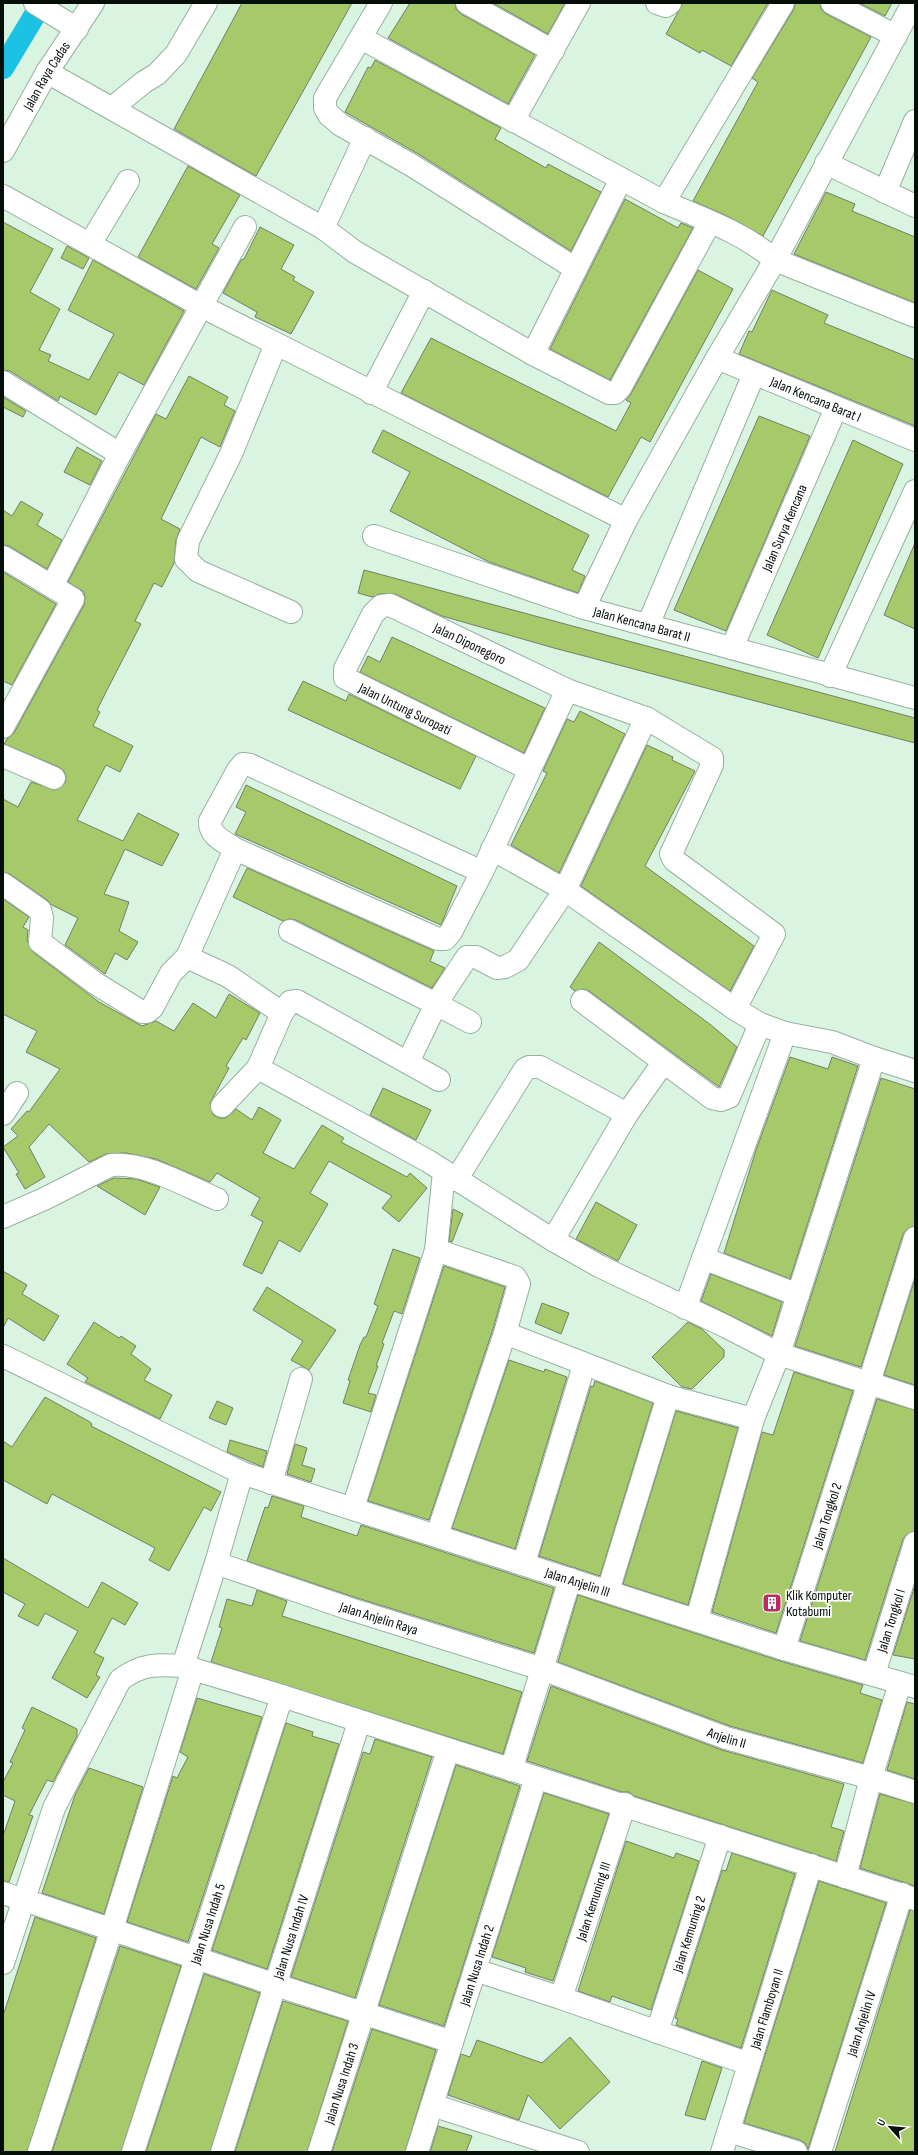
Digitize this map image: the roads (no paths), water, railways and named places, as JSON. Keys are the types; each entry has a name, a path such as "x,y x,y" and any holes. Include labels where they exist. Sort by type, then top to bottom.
{"street":[{"path":"35,3 70,24"},
{"name":"Jalan Raya Cadas","path":"3,151 47,72 70,24 93,3"},
{"path":"112,108 144,82 158,74 176,54 206,3"},
{"path":"381,3 325,98 325,108 329,115 341,125 365,138 576,269"},
{"path":"467,3 553,51"},
{"path":"513,121 579,3"},
{"path":"657,3 666,6 670,3"},
{"path":"664,202 783,3"},
{"path":"832,3 896,36"},
{"path":"584,608 626,520 716,358 775,260 913,3"},
{"path":"361,38 664,202 710,222 763,250 775,260 915,316"},
{"path":"47,72 323,228 355,252 533,354 609,393 615,393 620,388 710,222"},
{"path":"885,192 915,121"},
{"path":"323,228 365,138"},
{"path":"826,163 915,206"},
{"path":"533,354 621,178"},
{"path":"90,244 128,181"},
{"path":"3,196 201,306 371,393 626,520"},
{"path":"52,586 120,454 245,227"},
{"path":"371,393 424,291"},
{"path":"276,344 231,454 188,541 186,559 198,571 292,612"},
{"name":"Jalan Kencana Barat I","path":"716,358 915,440"},
{"path":"648,625 754,374"},
{"path":"3,382 120,454"},
{"name":"Jalan Surya Kencana","path":"732,648 836,408"},
{"path":"830,676 915,491"},
{"name":"Jalan Kencana Barat II","path":"374,536 584,608 915,698"},
{"path":"3,556 73,599 73,602 3,727"},
{"name":"Jalan Diponegoro","path":"373,614 381,606 390,605 567,690 646,718 712,758 712,765 670,854 674,860 774,934 735,1009"},
{"name":"Jalan Untung Suropati","path":"373,614 345,669 345,678 351,683 529,769"},
{"path":"482,872 250,765 243,764 238,770 210,821 210,829 212,833 235,849 438,939 445,939 451,932 482,872 567,690"},
{"path":"408,1062 436,1004 467,957 476,957 497,968 505,968 518,960 565,890 646,718"},
{"path":"3,756 54,778"},
{"path":"3,884 40,910 42,918 40,942 95,983 142,1012 147,1012 152,1008 171,973 187,957 235,849"},
{"path":"492,849 565,890 735,1009 760,1024 785,1033 832,1042 874,1058 915,1071"},
{"path":"290,931 470,1022"},
{"path":"187,957 228,976 282,1013"},
{"path":"222,1106 258,1068 282,1013 290,1002 297,1001 439,1080"},
{"path":"582,1001 663,1063 712,1098 721,1100 729,1097 760,1024"},
{"path":"685,1308 785,1033"},
{"path":"697,1619 753,1419 779,1354 874,1058"},
{"path":"553,1240 627,1114 663,1063"},
{"path":"353,1508 436,1250 450,1176 528,1066 540,1067 627,1114"},
{"path":"258,1068 450,1176 553,1240 599,1266 779,1354 915,1398"},
{"path":"3,1114 16,1093"},
{"path":"3,1217 44,1199 111,1165 119,1164 150,1171 217,1199"},
{"name":"Jalan Tongkol 2","path":"784,1649 867,1383 915,1238"},
{"path":"436,1250 511,1276 519,1281 519,1288 506,1333 437,1535"},
{"path":"703,1258 798,1295"},
{"path":"506,1333 584,1365 668,1396 753,1419"},
{"name":"Jalan Anjelin III","path":"3,1356 242,1473 697,1619 784,1649 874,1674 907,1685"},
{"path":"524,1563 584,1365"},
{"path":"270,1483 301,1379"},
{"path":"608,1591 668,1396"},
{"path":"39,2152 112,1929 188,1667 242,1473"},
{"name":"Jalan Tongkol I","path":"874,1674 915,1543"},
{"name":"Jalan Anjelin Raya","path":"216,1563 347,1608 542,1669"},
{"path":"511,1770 570,1579"},
{"path":"3,1963 13,1896 54,1808 120,1680 133,1670 143,1667 167,1665 188,1667 282,1696 536,1778 625,1804 845,1877 908,1896"},
{"name":"Anjelin II","path":"542,1669 726,1738 871,1778 915,1792"},
{"path":"845,1877 871,1778 907,1685"},
{"name":"Jalan Nusa Indah 5","path":"133,2152 282,1696"},
{"name":"Jalan Nusa Indah IV","path":"222,2152 359,1722"},
{"name":"Jalan Nusa Indah 3","path":"319,2152 362,2014 448,1750"},
{"name":"Jalan Nusa Indah 2","path":"417,2152 536,1778"},
{"name":"Jalan Kemuning III","path":"561,1998 625,1804"},
{"name":"Jalan Kemuning 2","path":"657,2032 720,1836"},
{"name":"Jalan Flamboyan II","path":"722,2152 811,1865"},
{"path":"13,1896 362,2014 452,2042"},
{"name":"Jalan Anjelin IV","path":"820,2152 908,1896"},
{"path":"475,1970 561,1998 749,2064"},
{"path":"432,2105 520,2143 578,2152"},
{"path":"729,2131 796,2152"}],"waterway":[{"path":"3,68 42,3"}],"place":[{"name":"Klik Komputer Kotabumi","path":"772,1603"}]}
